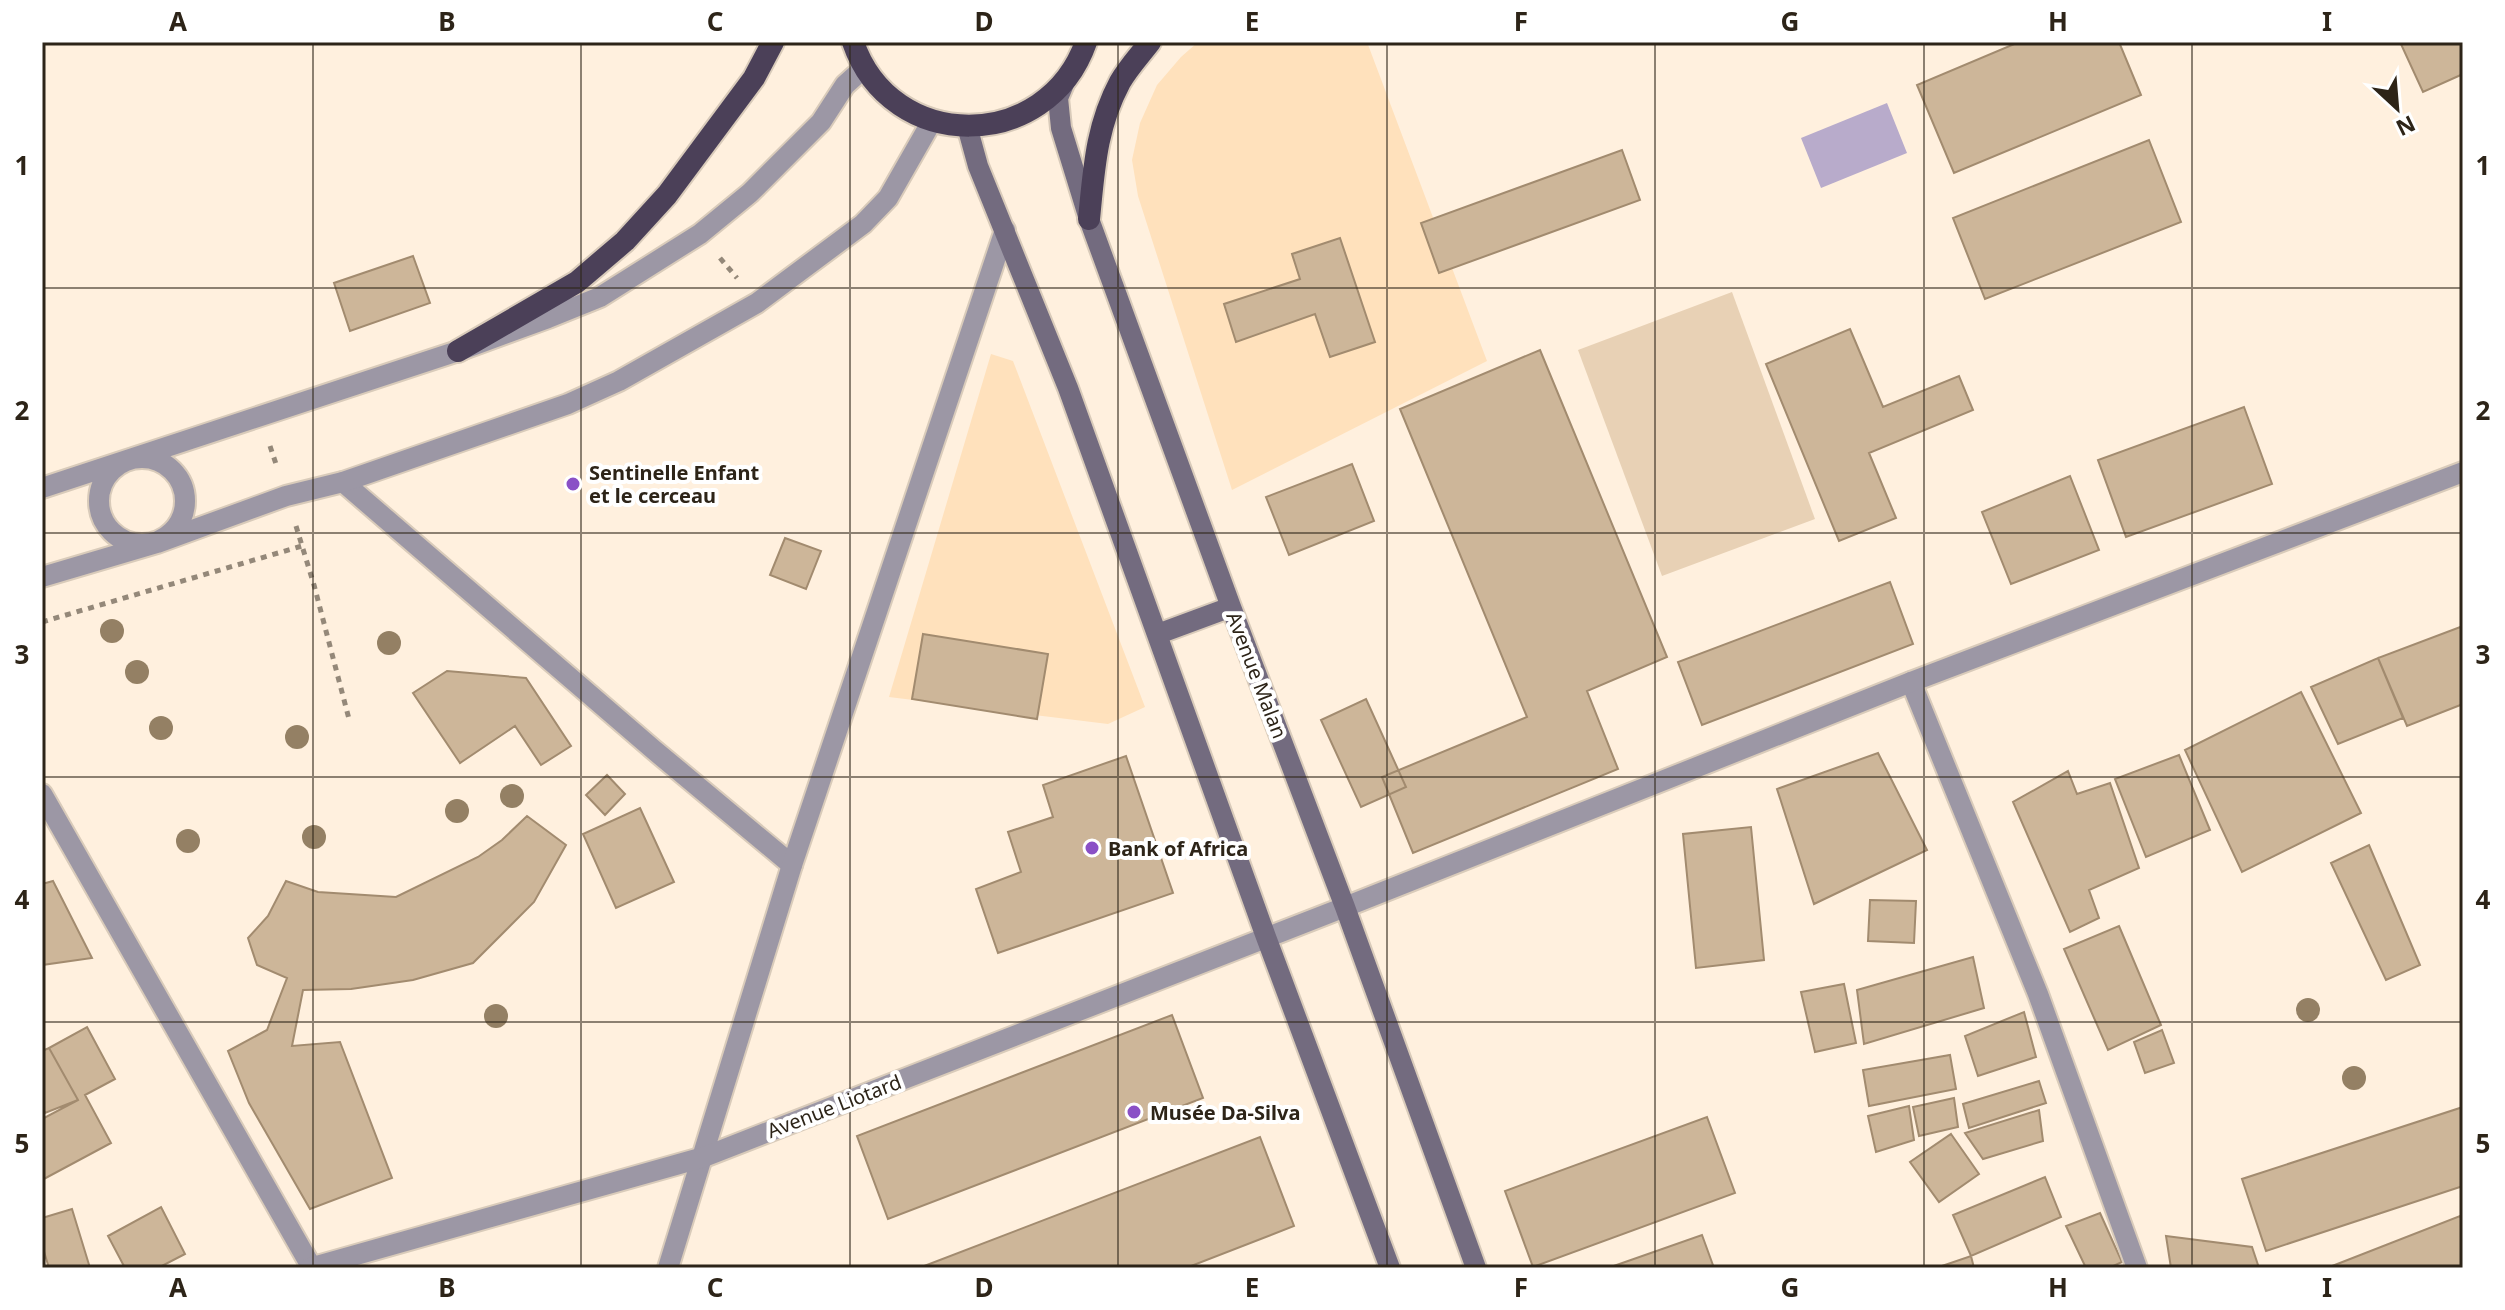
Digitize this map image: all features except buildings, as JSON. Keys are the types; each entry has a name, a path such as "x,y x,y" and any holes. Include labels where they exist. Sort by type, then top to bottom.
{"highway":[{"path":"458,351 577,282 625,241 667,195 754,78 773,42"},
{"path":"853,42 865,67 893,100 911,113 932,121 967,126 996,124 1023,114 1047,99 1095,42"},
{"path":"1070,74 1086,42"},
{"path":"1089,219 1096,146 1104,116 1121,79 1150,42"}],"main road":[{"name":"Avenue Malan","path":"1070,74 1058,98 1061,128 1089,219 1476,1268"},
{"path":"967,126 978,166 1068,388 1266,937 1390,1268"},
{"path":"1158,634 1231,607"}],"street":[{"path":"42,488 458,351 600,297 700,234 750,193 821,122 845,85 865,67"},
{"path":"42,577 157,543 286,496 343,482 568,404 619,381 757,303 863,224 888,198 932,121"},
{"path":"668,1268 792,865 1005,230"},
{"path":"147,457 163,463 176,473 184,488 187,505 182,521 172,534 157,543 139,545 123,541 109,529 100,515 99,497 104,480 114,467 130,459 147,457"},
{"name":"Avenue Liotard","path":"311,1268 704,1157 1911,682 2463,472"},
{"path":"343,482 792,865"},
{"path":"1911,682 2038,994 2137,1268"},
{"path":"42,794 311,1268"}],"path":[{"path":"261,416 302,546 349,719"},
{"path":"42,622 302,546"}],"shaded area":[{"path":"1198,42 1367,42 1487,361 1232,490 1138,196 1132,160 1140,123 1157,85"},
{"path":"1887,103 1907,153 1821,188 1801,138"},
{"path":"1732,292 1815,519 1662,576 1578,350"},
{"path":"991,354 1013,361 1145,707 1108,724 889,697"}],"place":[{"name":"Sentinelle Enfant et le cerceau","path":"573,484"},
{"name":"Bank of Africa","path":"1092,848"},
{"name":"Musée Da-Silva","path":"1134,1112"}]}
